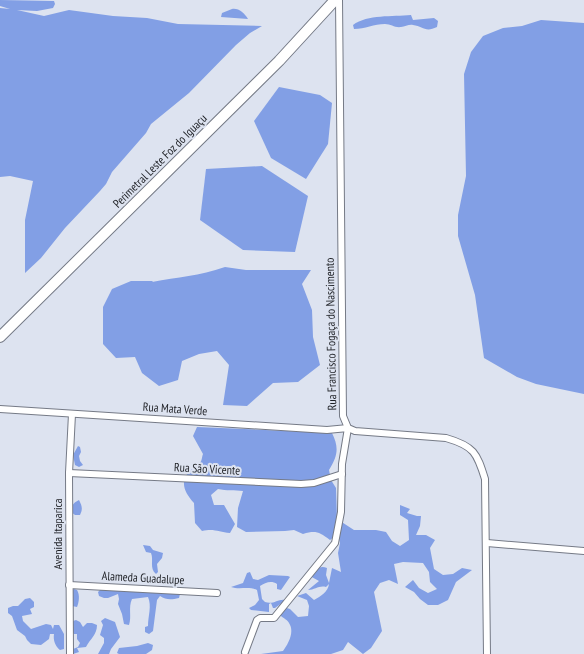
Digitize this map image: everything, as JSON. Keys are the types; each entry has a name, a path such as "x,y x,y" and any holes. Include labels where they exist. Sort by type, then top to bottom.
{"highway":[{"name":"Perimetral Leste Foz do Iguaçu","path":"0,337 279,61 335,0"}],"street":[{"name":"Rua Francisco Fogaça do Nascimento","path":"339,0 343,416 348,428"},
{"name":"Rua Mata Verde","path":"0,409 327,430 348,428"},
{"name":"Avenida Itaparica","path":"70,654 69,473 72,414"},
{"path":"245,652 257,620 260,618 274,618 335,543 341,512 344,448 348,428 355,431 446,438 460,442 470,448 476,455 485,479 487,543 487,654"},
{"name":"Rua São Vicente","path":"69,473 301,484 314,483 342,474"},
{"path":"487,543 584,551"},
{"name":"Alameda Guadalupe","path":"69,585 216,593"}],"shaded area":[{"path":"0,0 54,1 55,4 53,8 37,11 17,10 44,16 69,10 113,16 147,18 178,24 262,26 250,33 236,45 189,93 151,124 146,133 112,172 106,184 65,228 41,258 25,273 25,220 33,181 10,176 0,177 0,8 10,9 0,6"},
{"path":"232,9 241,11 248,19 221,17 222,13"},
{"path":"411,15 413,20 434,18 438,21 437,27 427,29 412,25 399,27 385,24 354,29 353,25 366,19"},
{"path":"541,20 584,23 584,394 536,384 517,377 484,358 475,295 458,236 458,215 466,176 464,74 471,52 483,36 503,28 522,26"},
{"path":"279,87 320,95 332,103 328,144 306,179 271,158 254,121"},
{"path":"262,166 308,196 295,252 243,250 200,220 206,169"},
{"path":"225,267 246,270 311,270 302,284 312,310 313,337 320,365 298,382 273,383 247,406 223,405 229,365 217,351 199,354 182,361 178,380 159,386 142,373 135,357 116,358 103,344 103,307 112,289 131,281 153,281 152,282 197,274"},
{"path":"197,427 332,433 336,443 336,456 329,470 331,480 336,488 337,519 354,530 376,530 386,532 392,541 400,546 409,540 408,520 400,515 400,505 410,509 407,513 421,516 420,526 416,535 426,535 435,540 430,548 434,569 443,575 453,574 462,568 472,570 456,582 448,600 438,605 428,605 414,592 405,587 413,580 419,588 428,593 437,589 430,582 429,572 423,563 403,562 394,564 398,584 389,580 380,583 374,592 382,631 371,648 363,654 348,642 343,650 331,654 261,654 283,651 289,641 291,626 288,621 281,616 280,606 290,609 298,617 308,616 309,606 307,600 297,596 306,593 314,600 326,592 329,584 326,587 308,590 319,581 310,576 315,570 322,567 327,568 326,575 329,583 332,568 341,572 338,553 340,543 338,534 330,540 317,532 303,534 294,530 246,532 237,527 238,508 243,491 218,489 211,495 214,505 224,505 235,524 230,533 213,530 202,531 195,523 194,503 184,486 185,477 188,472 199,464 203,454 193,436"},
{"path":"78,446 80,447 81,452 79,456 80,461 83,465 79,467 75,465 73,455"},
{"path":"79,500 82,511 80,515 75,515 71,512 71,508"},
{"path":"143,545 150,546 153,550 163,553 162,558 157,564 158,572 156,574 152,567 151,553 146,552"},
{"path":"250,572 253,579 258,580 269,575 290,577 281,590 277,589 277,584 273,582 260,586 262,599 265,602 271,603 269,604 269,612 251,610 249,608 255,605 259,600 257,590 251,588 231,587 243,583 247,573"},
{"path":"74,589 77,590 79,594 77,607 72,606 72,591"},
{"path":"101,589 180,594 179,598 174,599 167,599 160,596 157,600 153,631 149,634 145,632 145,627 148,626 150,611 148,597 132,599 129,625 124,624 118,604 118,594 104,598 99,596 98,592"},
{"path":"30,598 34,602 34,607 30,609 32,614 22,616 23,621 31,629 46,624 51,625 53,629 54,625 59,625 64,634 64,649 60,650 57,647 54,641 54,634 50,634 49,639 41,645 31,644 25,636 17,630 12,616 8,613 8,608 18,606 25,599"},
{"path":"286,600 273,608 271,603"},
{"path":"105,618 115,622 120,637 109,654 98,654 104,643 104,638 100,635 103,625 101,621"},
{"path":"76,620 80,622 83,627 87,623 92,623 97,625 97,628 95,634 86,647 77,648 79,652 73,654 73,649 78,647 80,643 77,639 77,634 74,634 72,631 73,621"},
{"path":"148,643 153,645 152,650 146,654 117,653 119,648"}]}
